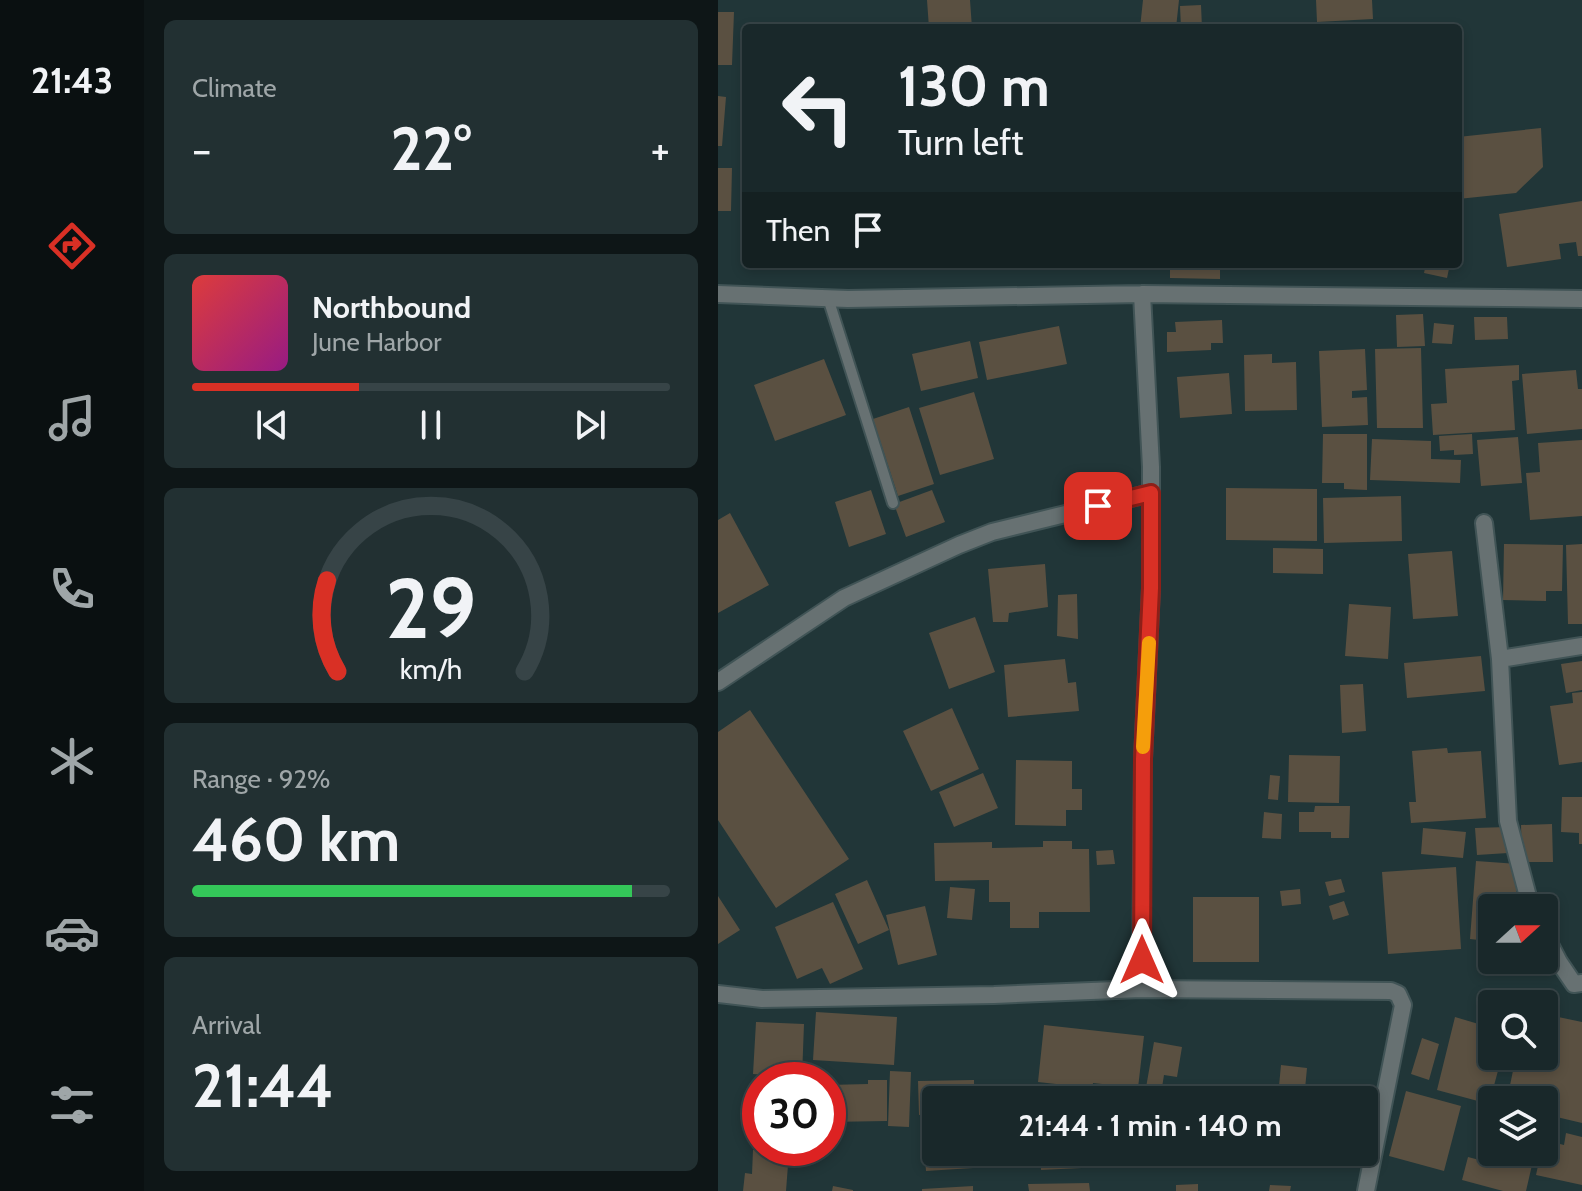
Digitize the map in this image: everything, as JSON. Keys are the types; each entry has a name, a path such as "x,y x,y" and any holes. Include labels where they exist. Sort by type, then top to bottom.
{"street":[{"path":"718,294 828,298 1142,294 1582,299"},
{"path":"1141,989 1143,759 1151,588 1151,493 1142,294"},
{"path":"718,682 844,598 959,545 992,532 1151,493"},
{"path":"1484,523 1500,659 1508,821 1527,894"},
{"path":"1500,659 1582,646"},
{"path":"1558,960 1574,984 1582,983"},
{"path":"718,994 762,999 1141,989 1391,991 1398,994 1403,1005 1366,1191"}],"lane":[{"path":"828,298 893,503"}],"building":[{"path":"927,0 970,0 972,24 929,24"},
{"path":"1143,0 1179,0 1176,24 1140,24"},
{"path":"1316,0 1372,0 1373,19 1317,22"},
{"path":"1201,5 1202,24 1181,24 1180,6"},
{"path":"718,12 734,12 732,65 718,65"},
{"path":"718,96 726,97 722,146 718,146"},
{"path":"1541,128 1543,167 1516,193 1462,199 1462,137"},
{"path":"718,168 732,168 731,211 718,211"},
{"path":"1582,201 1582,256 1578,256 1576,242 1559,244 1561,259 1507,267 1499,214"},
{"path":"1170,268 1220,268 1220,279 1170,278"},
{"path":"1425,268 1449,268 1447,278 1424,273"},
{"path":"1423,314 1425,346 1397,347 1396,315"},
{"path":"1474,317 1507,317 1508,339 1475,340"},
{"path":"1222,320 1223,343 1211,343 1211,350 1167,352 1167,332 1176,332 1175,322"},
{"path":"1434,323 1454,325 1452,344 1432,343"},
{"path":"1059,326 1067,364 987,380 979,342"},
{"path":"970,341 978,378 921,391 912,354"},
{"path":"1421,348 1423,428 1377,428 1375,349"},
{"path":"1365,349 1367,390 1352,391 1352,398 1367,397 1368,425 1322,427 1319,351"},
{"path":"1272,354 1272,363 1296,362 1297,410 1245,411 1244,355"},
{"path":"824,359 846,415 775,441 754,385"},
{"path":"1519,365 1519,380 1512,381 1515,430 1433,435 1431,404 1447,403 1445,369"},
{"path":"1576,370 1578,389 1582,389 1582,429 1527,434 1522,374"},
{"path":"1229,373 1232,414 1180,418 1177,377"},
{"path":"974,392 994,459 940,475 919,408"},
{"path":"909,407 934,484 898,496 873,419"},
{"path":"1323,434 1367,434 1367,490 1344,489 1344,483 1322,483"},
{"path":"1472,434 1473,454 1454,455 1454,450 1440,451 1439,436"},
{"path":"1518,437 1522,483 1481,486 1477,440"},
{"path":"1372,439 1431,441 1431,459 1461,460 1460,483 1370,480"},
{"path":"1582,440 1582,516 1530,520 1526,473 1540,472 1538,443"},
{"path":"1226,488 1317,489 1317,541 1226,540"},
{"path":"871,490 886,534 849,547 835,502"},
{"path":"932,490 945,522 906,537 894,504"},
{"path":"1401,496 1402,541 1324,543 1323,498"},
{"path":"730,513 769,585 718,613 718,520"},
{"path":"1504,544 1563,545 1562,591 1546,591 1546,601 1503,600"},
{"path":"1582,544 1582,624 1568,624 1566,545"},
{"path":"1273,548 1323,549 1323,574 1273,573"},
{"path":"1452,551 1458,616 1413,619 1408,554"},
{"path":"1045,564 1048,607 1009,613 1008,622 993,622 988,569"},
{"path":"1077,594 1078,639 1057,636 1058,595"},
{"path":"1349,604 1391,607 1388,659 1345,656"},
{"path":"975,617 995,672 949,689 929,633"},
{"path":"1481,656 1485,691 1407,698 1404,663"},
{"path":"1065,659 1068,683 1076,682 1079,711 1008,717 1004,665"},
{"path":"1582,661 1582,690 1566,693 1561,664"},
{"path":"1363,684 1366,731 1342,733 1340,685"},
{"path":"1582,692 1582,762 1559,765 1550,706 1573,703 1572,693"},
{"path":"952,708 979,769 931,791 903,731"},
{"path":"750,710 849,859 776,908 718,820 718,732"},
{"path":"1447,748 1448,753 1481,751 1486,818 1411,823 1409,802 1416,802 1412,751"},
{"path":"1289,755 1340,756 1339,803 1288,802"},
{"path":"1016,760 1072,761 1072,789 1082,789 1082,810 1066,810 1066,826 1015,825"},
{"path":"983,773 998,808 954,827 939,792"},
{"path":"1270,775 1280,776 1278,800 1268,799"},
{"path":"1562,797 1582,797 1582,844 1579,844 1579,833 1561,832"},
{"path":"1315,806 1350,806 1349,838 1331,838 1331,832 1299,832 1299,812 1314,812"},
{"path":"1264,812 1282,814 1281,839 1262,838"},
{"path":"1552,824 1553,862 1522,862 1521,825"},
{"path":"1507,827 1508,853 1477,855 1475,828"},
{"path":"1423,828 1466,832 1463,858 1421,854"},
{"path":"1043,841 1072,841 1072,849 1089,849 1090,912 1039,912 1039,928 1010,928 1010,902 989,902 989,880 935,881 934,843 992,842 992,848 1043,847"},
{"path":"1113,850 1115,864 1097,865 1096,851"},
{"path":"1476,861 1518,864 1516,894 1478,894 1478,940 1470,939"},
{"path":"1456,867 1461,949 1388,954 1382,872"},
{"path":"1341,879 1345,892 1329,896 1325,882"},
{"path":"867,880 889,930 858,944 835,894"},
{"path":"950,887 975,889 972,920 947,918"},
{"path":"1300,889 1301,904 1282,906 1280,891"},
{"path":"718,896 740,930 718,944"},
{"path":"1193,897 1259,897 1259,962 1193,962"},
{"path":"1344,901 1349,915 1333,920 1329,906"},
{"path":"833,902 863,969 830,984 822,968 797,979 775,927"},
{"path":"925,906 937,955 898,965 886,915"},
{"path":"816,1012 897,1017 894,1065 813,1060"},
{"path":"1455,1017 1478,1024 1478,1070 1498,1070 1494,1086 1478,1086 1478,1101 1437,1090"},
{"path":"1558,1017 1582,1022 1582,1123 1558,1117 1558,1086 1510,1086 1513,1070 1558,1070"},
{"path":"756,1022 804,1024 803,1062 754,1062"},
{"path":"1044,1025 1144,1036 1138,1086 1093,1083 1093,1086 1056,1086 1038,1082"},
{"path":"1422,1038 1439,1044 1429,1080 1411,1074"},
{"path":"1154,1042 1182,1047 1177,1077 1164,1075 1162,1086 1146,1086"},
{"path":"1281,1065 1307,1068 1305,1086 1279,1086"},
{"path":"890,1071 911,1072 909,1127 888,1126"},
{"path":"868,1080 887,1080 887,1121 846,1122 846,1085 868,1084"},
{"path":"974,1080 974,1086 922,1086 922,1115 919,1115 918,1081"},
{"path":"1406,1091 1461,1106 1444,1171 1389,1156"},
{"path":"1566,1133 1582,1137 1582,1185 1536,1175 1538,1166 1558,1166 1558,1144 1564,1145"},
{"path":"1468,1157 1478,1160 1478,1166 1532,1166 1526,1191 1503,1191 1462,1180"},
{"path":"752,1166 788,1166 786,1191 743,1191 745,1173 752,1174"},
{"path":"926,1166 989,1166 989,1167 926,1171"},
{"path":"1041,1166 1102,1167 1041,1170"},
{"path":"1089,1183 1090,1191 1029,1191 1028,1184"},
{"path":"1198,1184 1198,1191 1176,1191 1176,1185"},
{"path":"1270,1185 1291,1186 1290,1191 1269,1191"},
{"path":"833,1186 853,1190 853,1191 832,1191"},
{"path":"973,1186 973,1191 922,1191 922,1189"}],"slow traffic":[{"path":"1143,747 1149,643"}],"route":[{"path":"1098,506 1151,493 1151,588 1143,759 1142,960"}]}
